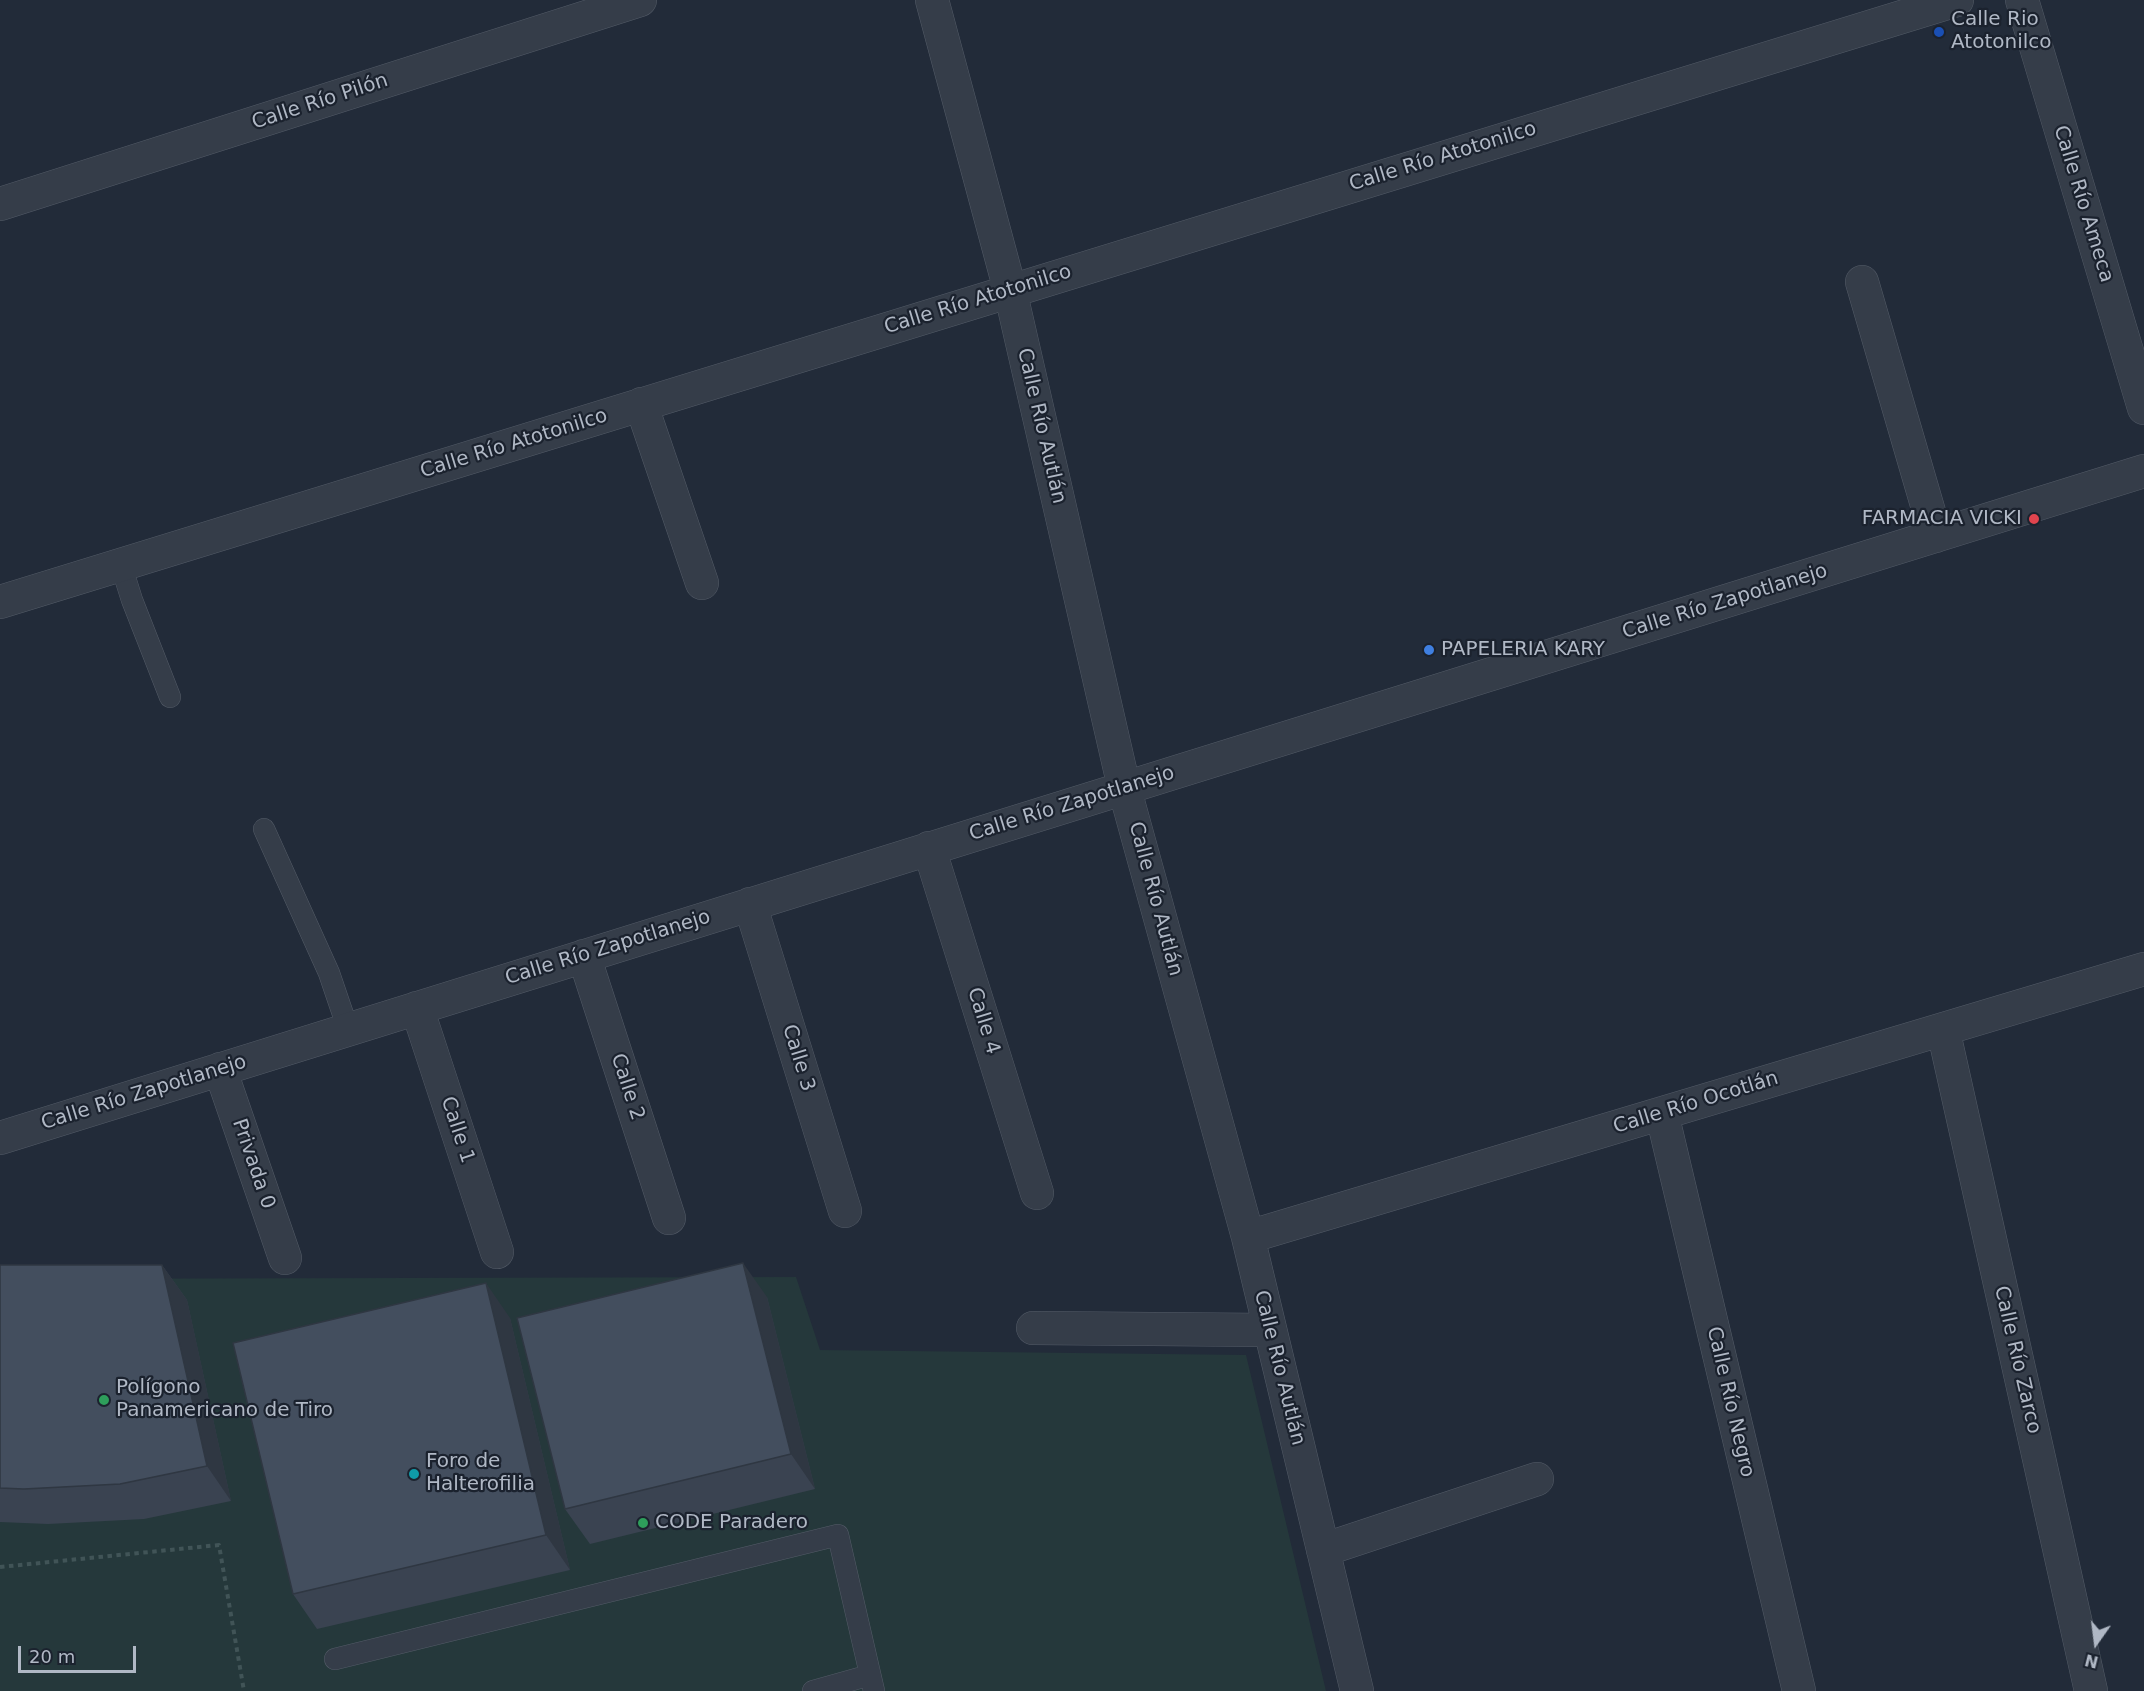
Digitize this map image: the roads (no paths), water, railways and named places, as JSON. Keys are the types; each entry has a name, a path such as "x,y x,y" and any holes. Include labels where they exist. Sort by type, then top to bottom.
{"street":[{"name":"Calle Río Pilón","path":"0,204 640,0"},
{"name":"Calle Río Autlán","path":"932,0 1010,290 1124,788 1248,1237 1357,1691"},
{"name":"Calle Río Atotonilco","path":"0,602 1957,0"},
{"name":"Calle Río Ameca","path":"2022,0 2144,408"},
{"path":"1862,282 1936,536"},
{"path":"641,404 702,583"},
{"name":"Calle Río Zapotlanejo","path":"0,1138 2144,471"},
{"name":"Calle 4","path":"929,848 1037,1193"},
{"name":"Calle 3","path":"750,904 845,1211"},
{"name":"Calle 2","path":"584,956 669,1218"},
{"name":"Calle Río Ocotlán","path":"1248,1237 2144,969"},
{"name":"Calle 1","path":"417,1008 496,1252"},
{"name":"Calle Río Zarco","path":"1943,1029 2091,1691"},
{"name":"Privada 0","path":"220,1069 285,1258"},
{"name":"Calle Río Negro","path":"1662,1114 1799,1691"},
{"path":"1033,1329 1270,1330"},
{"path":"1323,1550 1537,1479"}],"lane":[{"path":"121,565 132,600 170,697"},
{"path":"264,829 328,973 348,1029"},
{"path":"335,1659 838,1535 872,1683 813,1691"}],"place":[{"name":"Calle Rio Atotonilco","path":"1939,32"},
{"name":"FARMACIA VICKI","path":"2034,519"},
{"name":"PAPELERIA KARY","path":"1429,650"},
{"name":"Polígono Panamericano de Tiro","path":"104,1400"},
{"name":"Foro de Halterofilia","path":"414,1474"},
{"name":"CODE Paradero","path":"643,1523"}]}
